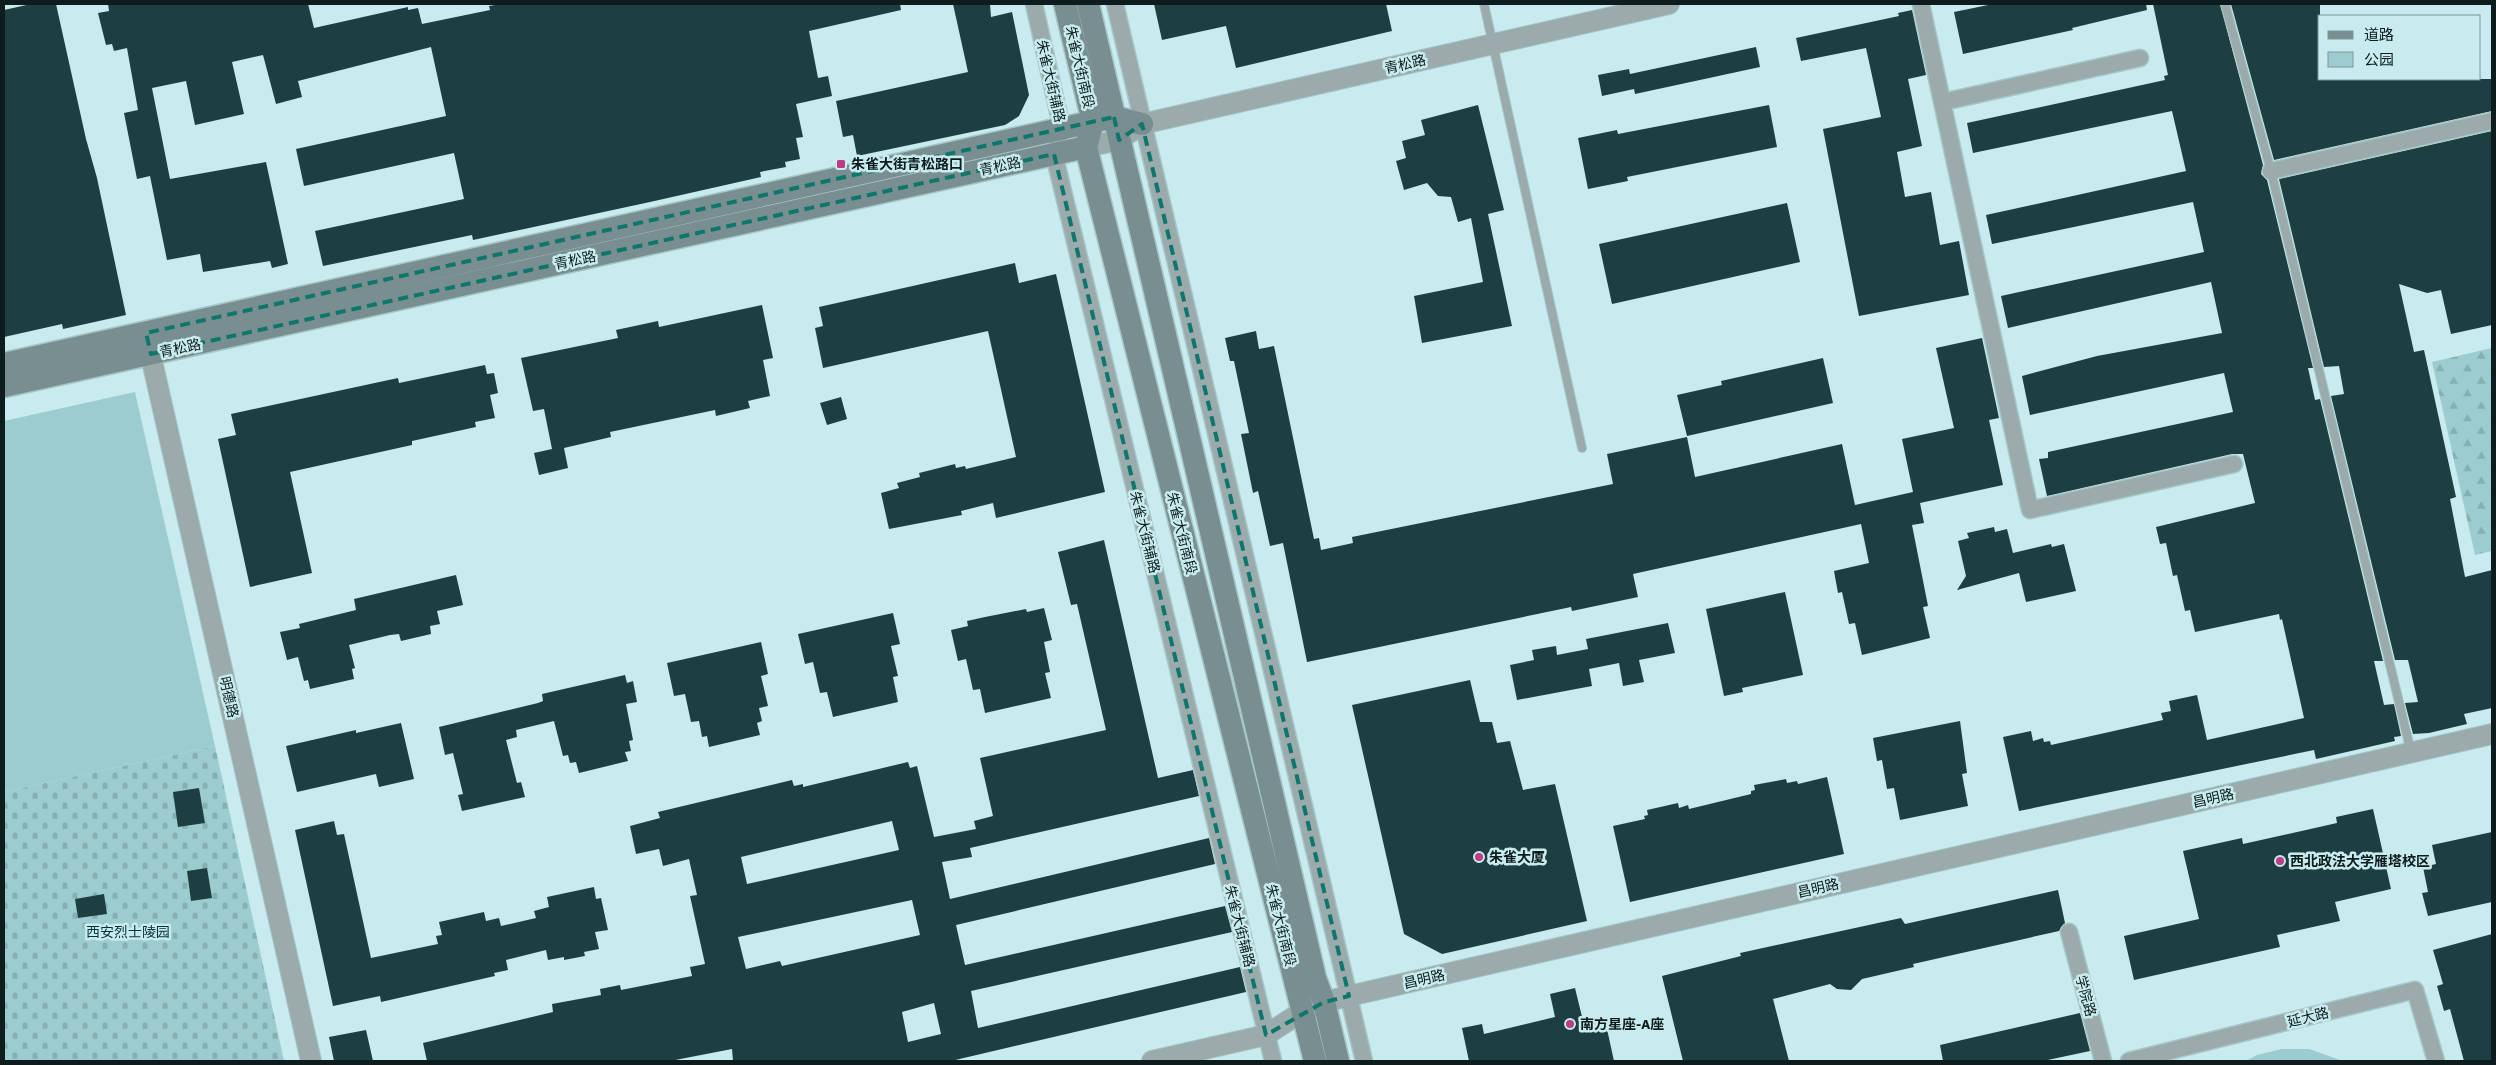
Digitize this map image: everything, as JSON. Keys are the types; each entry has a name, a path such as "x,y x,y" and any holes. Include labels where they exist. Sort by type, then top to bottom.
{"main road":[{"name":"朱雀大街南段","path":"1065,4 1103,119 1119,140 1315,978 1324,1002 1338,1061"},
{"name":"朱雀大街南段","path":"1088,4 1103,119 1086,147 1315,1061"},
{"name":"青松路","path":"4,386 148,343 1103,119 1142,124"},
{"name":"青松路","path":"4,364 148,343 1086,147"}],"street":[{"name":"朱雀大街辅路","path":"1034,4 1062,129 1054,154 1273,1061"},
{"path":"1115,4 1364,1061"},
{"name":"青松路","path":"1086,147 1119,140 1142,124 1669,4"},
{"path":"1921,4 2030,510 2234,464"},
{"path":"1943,102 2140,58"},
{"path":"2271,171 2492,121"},
{"name":"明德路","path":"148,343 311,1061"},
{"name":"昌明路","path":"1152,1061 1266,1034 1303,1011 1324,1002 2492,734"},
{"name":"学院路","path":"2069,932 2103,1061"},
{"name":"延大路","path":"2128,1061 2415,990 2436,1061"}],"lane":[{"path":"1484,4 1582,448"},
{"path":"2225,4 2271,171 2411,752"}],"highlighted area":[{"path":"1114,117 1119,140 1142,124 1349,996 1324,1002 1266,1035 1054,154 151,354 146,333"}],"green space":[{"path":"2492,348 2492,551 2475,555 2432,362"},
{"path":"135,392 215,746 4,792 4,421"},
{"name":"西安烈士陵园","path":"215,746 284,1061 4,1061 4,792"},
{"path":"2282,1049 2309,1049 2343,1061 2246,1061 2257,1055"}],"building":[{"path":"31,4 56,4 86,139 97,178 126,315 63,329 62,324 4,337 4,10"},
{"path":"108,4 308,4 314,28 408,7 408,10 418,8 422,24 490,10 489,6 501,4 900,4 901,10 809,31 818,78 828,76 832,96 796,104 803,137 796,138 800,159 785,162 786,167 760,172 761,177 473,240 472,235 323,266 315,231 464,199 454,153 304,186 296,149 446,116 431,47 298,81 302,97 276,104 263,55 232,62 244,114 195,125 186,81 152,88 170,179 266,162 288,264 272,268 270,261 203,272 200,254 167,260 150,176 137,179 124,113 138,110 127,48 114,51 112,44 106,45 98,13 109,11"},
{"path":"953,4 990,4 991,17 1012,12 1029,95 1019,116 1005,125 857,156 853,135 843,137 836,101 968,72"},
{"path":"1154,4 1386,4 1392,31 1236,68 1226,26 1162,40"},
{"path":"1993,4 2146,4 2147,10 2072,28 2073,30 1963,54 1954,12"},
{"path":"2153,4 2220,4 2263,165 2261,174 2267,180 2313,368 2308,368 2315,400 2320,399 2383,661 2374,661 2384,705 2394,704 2401,736 2394,737 2395,741 2316,759 2314,750 2019,811 2003,737 2031,731 2033,741 2043,738 2044,742 2050,741 2051,745 2163,720 2161,713 2171,711 2169,701 2197,695 2207,740 2304,718 2282,619 2280,620 2279,614 2195,632 2190,610 2185,611 2177,575 2173,576 2166,543 2160,544 2156,527 2255,503 2243,454 2232,454 2047,496 2039,459 2048,458 2048,452 2233,412 2224,373 2030,415 2022,376 2097,356 2222,333 2211,282 2008,328 2001,296 2204,252 2193,202 1992,244 1986,215 2186,171 2172,111 1973,153 1967,123 2165,80 2164,76 2168,75"},
{"path":"2231,4 2320,4 2320,15 2318,15 2318,80 2492,79 2492,111 2274,160"},
{"path":"1912,10 1926,75 1908,79 1922,146 1897,152 1905,197 1931,192 1940,245 1959,241 1969,295 1859,316 1823,129 1881,117 1866,48 1801,61 1796,38 1899,16 1898,13"},
{"path":"1756,47 1760,67 1635,94 1634,89 1602,96 1598,75 1629,69 1630,74"},
{"path":"1478,105 1504,210 1488,214 1512,326 1422,343 1414,296 1483,282 1471,218 1458,222 1451,197 1438,196 1427,183 1404,190 1396,161 1406,158 1402,141 1425,135 1421,120"},
{"path":"1769,105 1777,147 1627,177 1628,181 1588,189 1578,138 1617,130 1618,134"},
{"path":"2492,131 2492,325 2451,334 2441,290 2427,293 2399,284 2414,352 2424,350 2456,497 2450,499 2465,577 2492,570 2492,708 2464,714 2467,724 2429,733 2413,734 2405,703 2418,702 2408,660 2395,660 2331,396 2344,394 2339,366 2324,367 2279,179"},
{"path":"1787,203 1800,262 1612,304 1599,244"},
{"path":"1015,263 1019,283 1056,274 1105,492 996,518 993,503 961,511 962,515 889,529 881,493 899,488 897,483 920,477 919,473 955,464 956,468 965,466 966,469 1016,457 988,331 823,368 815,328 823,326 819,307"},
{"path":"762,305 773,358 763,360 770,396 748,401 750,408 716,416 715,410 610,432 611,437 564,448 568,468 539,475 534,453 552,449 544,409 533,411 521,358 618,338 616,330 658,321 659,327"},
{"path":"1256,331 1259,349 1274,346 1314,539 1319,538 1321,550 1353,543 1352,537 1613,484 1607,454 1687,437 1695,477 1842,444 1855,505 1913,492 1902,439 1954,428 1936,348 1982,338 1999,418 1989,420 2003,485 1920,503 1924,523 1912,525 1928,606 1923,607 1930,638 1862,655 1855,623 1849,624 1842,592 1838,593 1834,571 1869,563 1861,524 1633,574 1638,597 1572,611 1571,607 1307,662 1283,543 1270,546 1258,491 1253,493 1241,434 1249,433 1234,361 1230,361 1225,338"},
{"path":"1823,358 1833,403 1687,436 1677,395 1722,385 1721,381"},
{"path":"485,365 487,374 494,373 498,393 490,395 495,418 475,422 476,427 412,441 412,445 290,472 312,573 250,587 218,439 236,435 231,414 398,378 399,383"},
{"path":"841,397 847,419 827,425 820,403"},
{"path":"1994,527 1995,532 2007,529 2013,553 2051,544 2052,547 2064,544 2076,591 2026,602 2019,573 1957,590 1966,576 1958,541 1969,538 1967,533"},
{"path":"1104,540 1158,778 1193,770 1199,796 970,848 972,857 942,862 950,899 1209,838 1215,864 956,925 965,965 1225,906 1232,932 971,991 978,1028 1240,967 1246,992 951,1061 733,1061 732,1049 670,1061 427,1061 423,1043 553,1012 552,1004 601,995 600,989 620,985 621,990 692,976 690,967 705,964 690,896 697,895 689,859 663,866 659,849 636,854 630,826 660,818 658,812 792,780 794,786 803,784 803,787 908,762 910,768 917,766 934,837 976,829 974,821 993,816 980,758 1106,730 1077,604 1071,605 1058,552","holes":["892,821 899,850 747,884 741,857","912,900 920,935 782,966 780,961 746,969 738,937","934,1003 941,1034 908,1042 902,1012"]},
{"path":"456,575 463,605 437,611 440,624 430,626 431,634 401,641 399,634 390,635 349,645 355,668 352,669 354,679 310,689 308,680 304,681 298,657 287,660 280,632 300,628 299,624 356,610 354,599"},
{"path":"1785,592 1803,675 1742,688 1743,692 1724,696 1706,609"},
{"path":"1044,608 1052,640 1044,642 1050,672 1045,673 1051,698 985,713 980,689 973,690 966,659 958,661 951,630 968,626 967,621 1026,609 1027,612"},
{"path":"893,613 900,644 891,646 898,676 893,677 898,702 833,717 827,692 820,693 813,662 805,664 798,634"},
{"path":"1668,623 1675,653 1639,660 1644,682 1623,686 1619,663 1589,669 1592,686 1517,700 1510,665 1534,660 1532,650 1556,646 1557,655 1588,649 1586,639"},
{"path":"761,642 768,674 761,676 768,706 759,708 762,721 757,723 760,735 709,747 707,736 702,737 699,721 691,722 685,694 674,696 667,663"},
{"path":"625,675 627,683 633,681 637,702 626,704 633,740 629,741 631,751 625,752 628,761 579,773 576,762 570,763 568,755 563,756 554,721 516,730 517,737 506,740 517,783 521,782 525,797 462,811 458,795 463,794 453,753 445,755 439,727 538,703 543,701 542,694"},
{"name":"朱雀大厦","path":"1470,680 1480,722 1492,722 1497,743 1510,741 1523,790 1555,784 1587,921 1442,954 1404,934 1352,705"},
{"path":"1960,721 1967,773 1962,774 1968,806 1900,820 1894,788 1887,789 1882,760 1877,761 1873,738"},
{"path":"401,723 414,779 379,787 376,774 297,792 286,746 356,730 356,733"},
{"path":"1827,777 1844,854 1630,902 1613,826 1645,819 1644,816 1648,815 1647,810 1678,803 1679,808 1688,805 1689,809 1751,794 1751,791 1755,790 1754,785 1786,779 1787,783 1797,781 1798,784"},
{"path":"199,788 205,823 178,827 173,792"},
{"path":"2373,809 2391,889 2335,902 2340,921 2277,935 2280,947 2134,980 2124,936 2199,919 2183,851 2242,838 2243,844 2337,823 2336,817"},
{"path":"334,821 337,835 344,834 371,958 438,944 436,936 442,935 439,922 484,912 486,921 499,918 501,926 536,918 534,911 549,907 547,897 594,887 596,899 601,898 608,930 595,932 599,949 584,952 585,956 564,960 564,957 548,960 546,950 506,960 508,970 494,973 495,976 381,1002 380,996 333,1006 295,830"},
{"path":"2492,832 2492,902 2428,916 2422,893 2428,892 2423,867 2436,864 2432,845"},
{"path":"207,868 212,898 191,901 187,871"},
{"path":"2058,890 2065,923 2059,931 1913,964 1914,967 1862,979 1851,990 1837,989 1830,984 1773,999 1789,1061 1683,1061 1662,976 1741,956 1740,953 1901,918 1905,924"},
{"path":"104,894 107,914 78,918 75,899"},
{"path":"2492,934 2492,1061 2464,1061 2450,1009 2444,1011 2437,986 2443,984 2433,950"},
{"name":"南方星座-A座","path":"1575,988 1584,1025 1605,1020 1614,1061 1469,1061 1462,1028 1482,1024 1484,1034 1555,1017 1550,994"},
{"path":"2080,1013 2090,1051 2043,1061 1943,1061 1940,1045"},
{"path":"366,1030 373,1061 334,1061 329,1037"}],"place":[{"name":"朱雀大街青松路口","path":"841,164"},
{"name":"朱雀大厦","path":"1479,857"},
{"name":"西北政法大学雁塔校区","path":"2280,861"},
{"name":"南方星座-A座","path":"1570,1024"}]}
